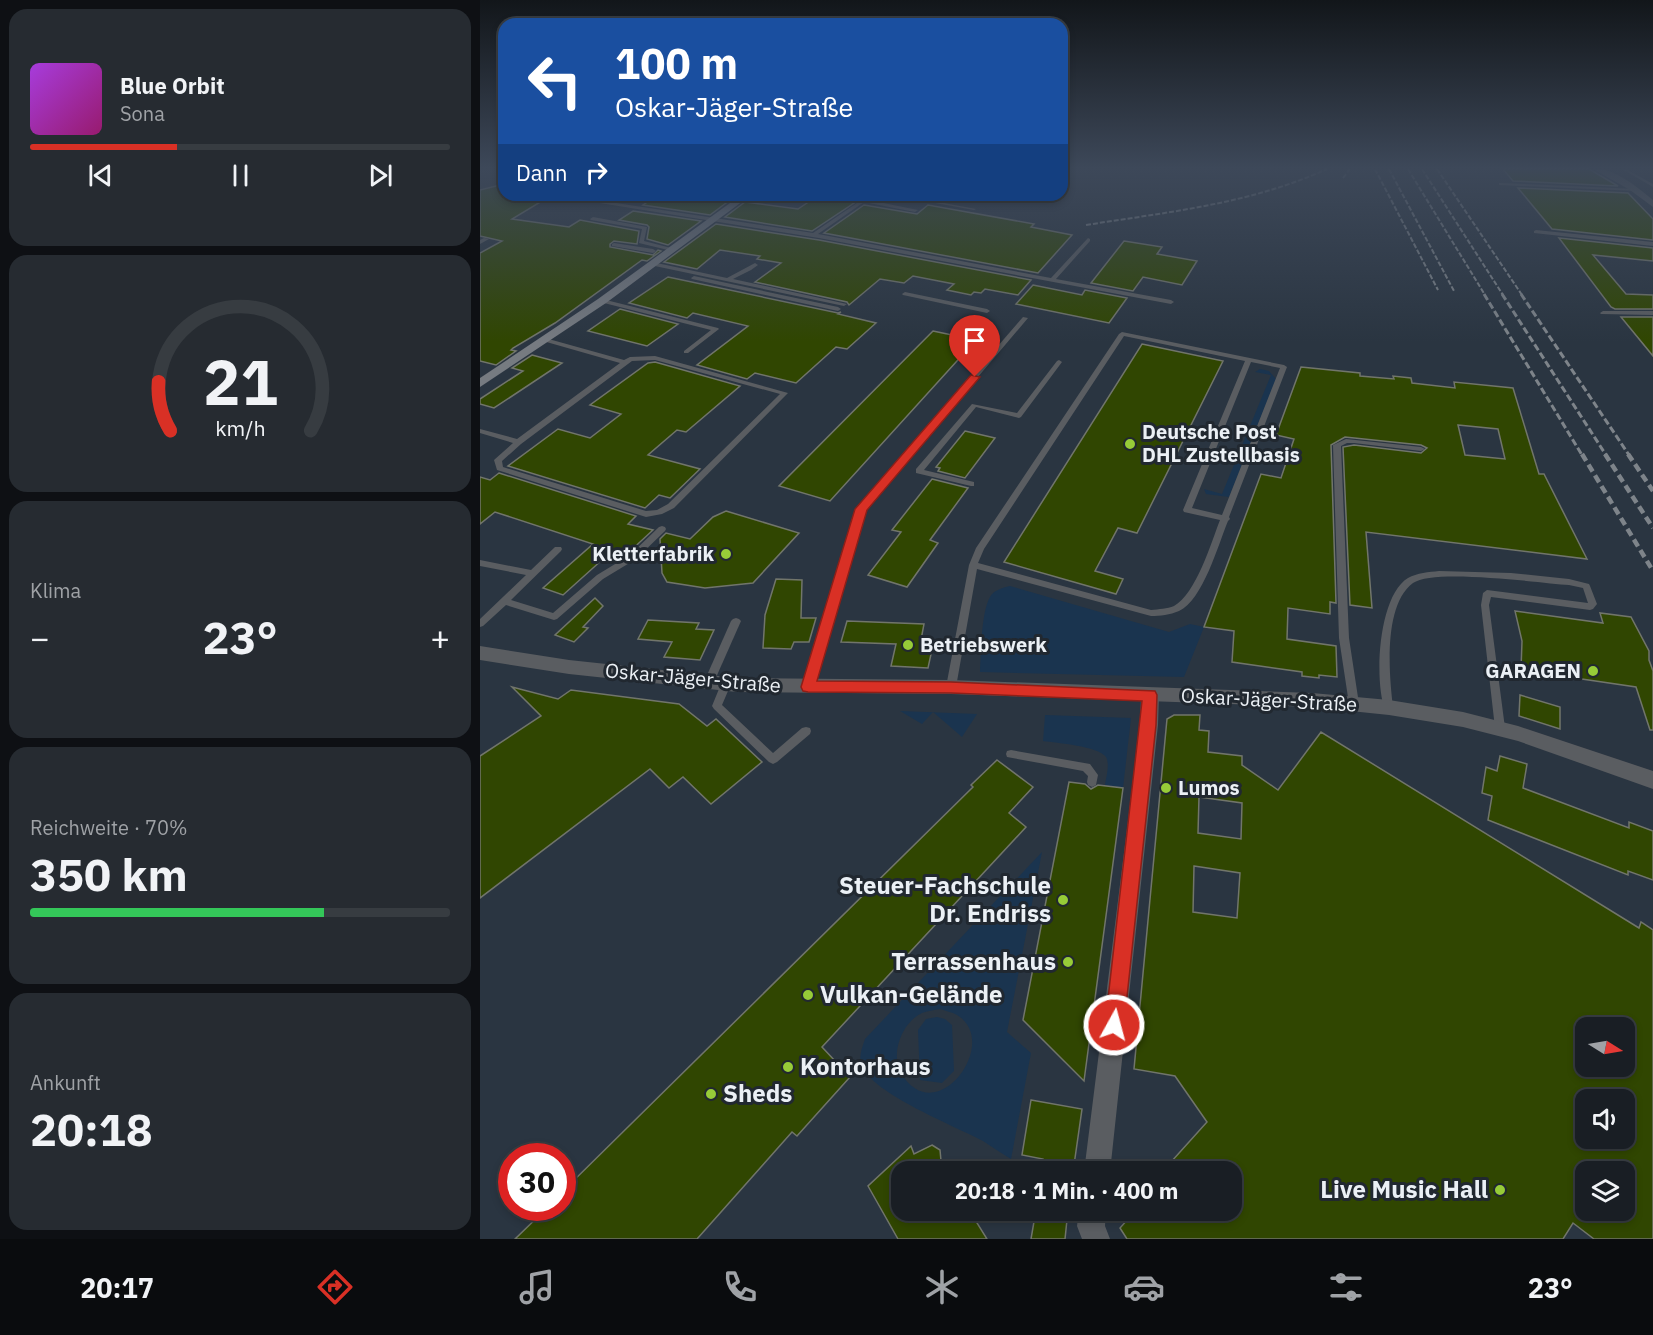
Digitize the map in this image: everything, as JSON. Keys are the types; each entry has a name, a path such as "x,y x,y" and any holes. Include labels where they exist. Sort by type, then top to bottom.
{"main road":[{"path":"480,383 602,301 704,227"}],"street":[{"name":"Oskar-Jäger-Straße","path":"480,653 569,667 717,683 808,687 951,687 1312,700 1388,707 1500,728 1577,752 1653,780"},
{"path":"1098,1161 1149,725 1150,695"},
{"path":"1092,1221 1096,1239"}],"lane":[{"path":"638,227 645,228 641,242 670,251"},
{"path":"761,227 1172,302"},
{"path":"814,236 826,227"},
{"path":"1536,232 1653,244"},
{"path":"1052,280 1088,240"},
{"path":"614,245 670,251"},
{"path":"729,279 735,274 746,272 755,265"},
{"path":"650,266 729,279 844,304"},
{"path":"650,266 838,309"},
{"path":"905,294 987,311"},
{"path":"602,301 716,329 686,352"},
{"path":"1603,312 1653,314"},
{"path":"808,687 861,509 1025,318"},
{"path":"951,687 973,566 986,538 1122,334 1284,368 1201,579 1184,604 1171,612 1151,613 973,566"},
{"path":"545,340 626,363"},
{"path":"655,358 785,393 671,506 659,512 646,514 500,468 498,460 518,442 630,360 655,358"},
{"path":"1226,519 1187,510 1249,360"},
{"path":"971,484 919,471 974,405 1019,416 1059,362"},
{"path":"480,431 518,442"},
{"path":"1354,704 1344,638 1337,445 1346,441 1354,441 1421,449"},
{"path":"504,601 554,617 600,577 633,557 662,529"},
{"path":"480,624 558,549"},
{"path":"480,563 533,573"},
{"path":"1388,707 1384,637 1397,599 1409,581 1421,575 1461,574 1569,582 1586,586 1593,604 1590,607 1487,593 1485,605 1500,728"},
{"path":"736,621 717,683 717,706 773,759 806,731"},
{"path":"1011,754 1086,767 1094,775 1092,782"}],"shaded area":[{"path":"480,227 1653,227 1653,1239 480,1239"},
{"path":"1260,369 1269,371 1276,379 1229,497 1206,494 1204,489 1222,494 1271,375 1255,372"},
{"path":"1010,586 1169,632 1190,624 1204,627 1184,677 980,672 982,633 987,604 994,593"},
{"path":"900,711 933,712 922,724"},
{"path":"933,712 977,714 962,737"},
{"path":"1045,715 1131,718 1123,788 1105,785 1108,763 1102,753 1077,746 1043,741"},
{"path":"1042,852 1007,1032 1031,1053 1011,1159 983,1141 898,1098 869,1077 862,1066 860,1056 865,1039","holes":["940,1009 957,1015 969,1028 972,1044 968,1061 959,1076 946,1088 931,1093 915,1089 901,1073 897,1057 900,1039 909,1023 922,1013"]},
{"path":"937,1017 945,1019 952,1025 954,1071 942,1083 920,1080 918,1030 926,1019"}],"building":[{"path":"480,227 617,227 639,231 637,244 614,241 610,247 653,255 658,250 661,251 647,261 642,260 555,323 513,348 511,350 516,351 496,365 480,361 480,253 502,241 480,236"},
{"path":"649,227 693,227 668,245 647,239"},
{"path":"712,227 734,227 819,240 1031,280 1018,295 985,289 981,293 974,292 971,295 947,290 954,284 913,276 904,283 880,279 849,305 847,302 755,282 781,263 757,259 760,256 720,250 697,269 664,262"},
{"path":"786,227 818,227 812,231"},
{"path":"833,227 1031,227 1072,235 1038,273 824,233"},
{"path":"1550,227 1653,227 1653,240 1552,229"},
{"path":"1559,238 1653,248 1653,261 1593,255 1626,294 1653,295 1653,309 1615,309 1611,307"},
{"path":"1124,241 1162,247 1157,254 1197,261 1182,285 1143,277 1133,291 1091,283"},
{"path":"668,277 841,312 838,314 876,323 847,349 836,347 796,383 755,373 747,379 697,365 748,326 693,313 687,318 629,303"},
{"path":"1033,285 1082,295 1085,290 1127,298 1109,323 1016,304"},
{"path":"620,309 678,324 647,346 588,331"},
{"path":"1621,317 1653,317 1653,356"},
{"path":"933,331 976,340 830,501 779,486"},
{"name":"Deutsche Post DHL Zustellbasis","path":"1142,344 1223,361 1137,533 1118,528 1095,571 1123,579 1116,594 1004,562"},
{"path":"532,355 562,363 494,408 480,404 480,399 523,371 512,368"},
{"path":"655,362 740,386 686,432 677,430 648,455 700,469 670,498 659,495 645,508 508,466 558,429 590,438 621,414 590,405 648,363"},
{"path":"1301,367 1360,373 1360,376 1411,378 1412,383 1455,388 1454,382 1513,388 1539,474 1544,474 1587,559 1366,532 1372,608 1350,605 1343,447 1354,445 1421,453 1427,448 1421,445 1345,437 1331,445 1336,603 1330,602 1330,614 1288,608 1287,639 1336,646 1337,677 1302,676 1302,672 1232,662 1234,631 1204,627 1261,474 1281,478 1294,439 1276,435","holes":["1458,425 1498,429 1505,459 1465,455"]},
{"path":"965,431 995,438 965,478 938,471 940,468 936,467"},
{"path":"499,473 636,516 628,524 653,530 627,554 613,550 563,595 543,588 593,544 495,512 480,524 480,477 490,480"},
{"path":"932,479 968,488 930,540 938,543 907,587 868,575 901,532 892,530"},
{"name":"Kletterfabrik","path":"726,511 799,533 753,583 705,588 667,582 662,573 660,539 666,533 690,539 713,517"},
{"path":"776,579 802,580 801,618 816,618 809,642 794,642 791,649 763,648 765,615"},
{"path":"595,598 603,606 583,627 588,628 574,642 555,635"},
{"path":"1515,611 1603,623 1600,613 1631,617 1649,651 1653,671 1653,730 1650,730 1636,687 1521,670 1522,641"},
{"path":"648,620 699,623 696,629 714,630 700,660 664,657 672,642 638,639"},
{"name":"Betriebswerk","path":"847,621 924,624 920,645 933,645 928,668 891,666 896,644 841,642"},
{"path":"512,687 558,699 571,690 679,704 707,726 716,719 762,762 711,804 683,777 669,788 650,769 480,898 480,756 541,716"},
{"path":"1520,695 1560,707 1560,729 1519,716"},
{"path":"1174,715 1200,715 1199,730 1209,731 1208,752 1242,756 1242,765 1278,790 1321,732 1639,928 1641,922 1653,930 1653,1239 1594,1239 1573,1223 1563,1239 1127,1239 1120,1228 1126,1221 1242,1221 1242,1161 1172,1161 1207,1122 1175,1076 1134,1069 1167,719","holes":["1199,797 1242,803 1241,839 1198,833","1194,866 1240,873 1237,918 1193,912"]},
{"path":"1500,756 1527,764 1523,788 1629,828 1629,822 1653,831 1653,880 1628,871 1628,875 1488,820 1492,796 1482,793 1486,767 1497,771"},
{"path":"997,760 1033,787 1009,813 1026,827 822,1047 850,1077 797,1136 792,1132 697,1239 515,1239 534,1221 576,1221 576,1178 973,787 971,785"},
{"name":"Terrassenhaus","path":"1069,782 1085,784 1091,789 1098,785 1123,788 1084,1081 1023,1020"},
{"path":"1031,1100 1082,1109 1075,1161 1043,1161 1043,1159 1022,1155"},
{"path":"932,1145 940,1150 941,1161 895,1161 911,1146 914,1154"},
{"path":"891,1165 891,1221 976,1221 987,1239 898,1239 868,1186"},
{"path":"1034,1221 1067,1221 1065,1239 1031,1239"}],"railway":[{"path":"1405,227 1438,290"},
{"path":"1420,227 1454,291"},
{"path":"1443,227 1485,295"},
{"path":"1459,227 1503,295"},
{"path":"1476,227 1522,295"},
{"path":"1484,294 1582,455"},
{"path":"1502,294 1606,455"},
{"path":"1521,294 1629,455"},
{"path":"1582,454 1653,571"},
{"path":"1605,454 1653,528"},
{"path":"1628,454 1653,491"}],"place":[{"name":"Deutsche Post DHL Zustellbasis","path":"1130,444"},
{"name":"Kletterfabrik","path":"726,554"},
{"name":"Betriebswerk","path":"908,645"},
{"name":"GARAGEN","path":"1593,671"},
{"name":"Lumos","path":"1166,788"},
{"name":"Steuer-Fachschule Dr. Endriss","path":"1063,900"},
{"name":"Terrassenhaus","path":"1068,962"},
{"name":"Vulkan-Gelände","path":"808,995"},
{"name":"Kontorhaus","path":"788,1067"},
{"name":"Sheds","path":"711,1094"},
{"name":"Live Music Hall","path":"1500,1190"}],"route":[{"path":"975,377 861,509 808,687 951,687 1150,695 1149,725 1114,1025"}]}
